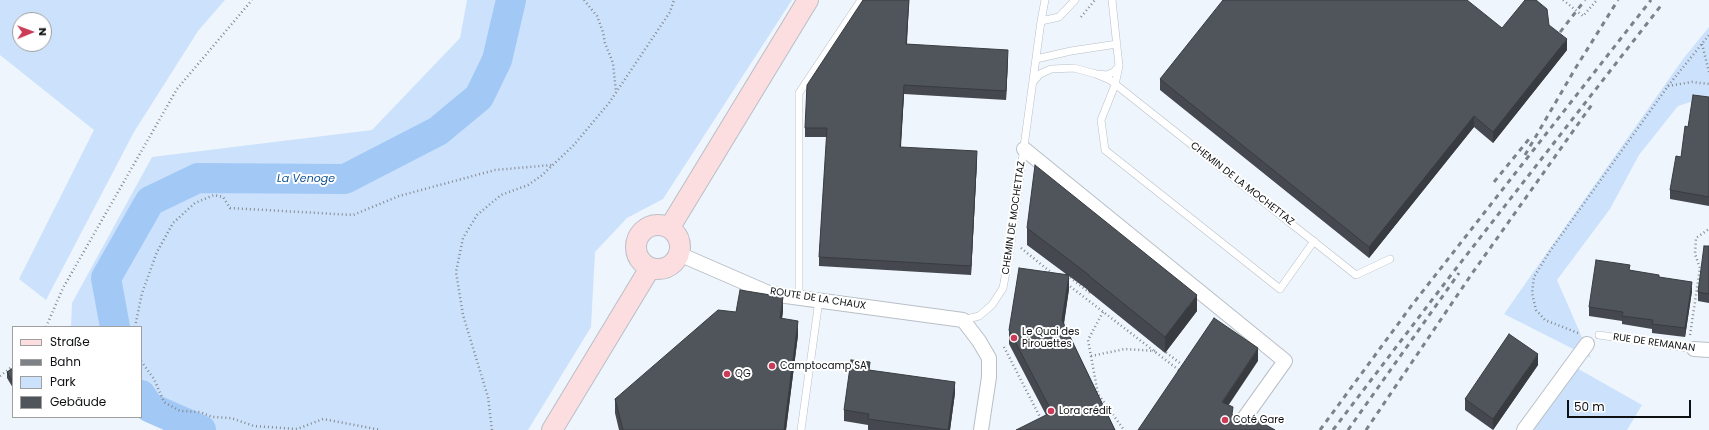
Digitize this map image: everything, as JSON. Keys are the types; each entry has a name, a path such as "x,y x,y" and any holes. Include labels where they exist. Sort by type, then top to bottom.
{"main road":[{"path":"670,227 808,0"},
{"path":"663,224 670,227 680,239 680,254 676,261 664,268 650,268 644,264 636,251 638,237 648,226 663,224"},
{"path":"552,430 650,268"}],"street":[{"path":"1024,149 1285,361 1240,424"},
{"name":"ROUTE DE LA CHAUX","path":"680,254 771,294 963,320"},
{"path":"963,320 979,341 989,358 989,377 981,430"},
{"path":"1524,430 1583,339"},
{"name":"RUE DE REMANAN","path":"1691,348 1709,350"}],"lane":[{"path":"799,297 800,92 861,0"},
{"name":"CHEMIN DE MOCHETTAZ","path":"963,320 979,316 992,305 1003,288 1010,250 1032,83 1045,0"},
{"path":"1041,21 1059,17 1075,0"},
{"path":"1112,0 1119,66 1115,85 1101,120 1105,150 1280,289 1314,241"},
{"path":"1036,59 1071,50 1117,44"},
{"name":"CHEMIN DE LA MOCHETTAZ","path":"1032,83 1040,74 1051,69 1064,67 1074,68 1096,74 1107,75 1114,72 1119,66"},
{"name":"CHEMIN DE LA MOCHETTAZ","path":"1096,74 1115,85 1356,275 1390,259"},
{"path":"801,430 819,300"},
{"name":"RUE DE REMANAN","path":"1599,335 1691,348"}],"path":[{"path":"46,326 63,288 177,89 252,0"},
{"path":"584,0 597,16 603,32 605,43 613,62 616,92"},
{"path":"492,430 488,398 464,315 456,272 463,238 477,215 501,195 528,184 573,146 616,92 670,12 674,0"},
{"path":"1081,17 1095,0"},
{"path":"1563,0 1583,16 1597,0"},
{"path":"1583,339 1545,320 1536,310 1532,293 1534,277 1550,251 1668,86 1709,35"},
{"path":"1702,43 1709,72"},
{"path":"1668,86 1692,82 1709,84"},
{"path":"135,326 142,292 157,252 173,223 195,203 214,195 223,197 230,208 353,214 399,196 495,170 552,165"},
{"path":"1691,348 1700,268 1694,254 1696,238 1709,229"},
{"path":"1019,247 1055,275"},
{"path":"1067,275 1092,294"},
{"path":"1061,280 1156,351 1180,371 1176,378"},
{"path":"1103,312 1088,340 1098,394 1124,430"},
{"path":"1004,347 1044,425"},
{"path":"1161,348 1186,368 1181,374"},
{"path":"1091,356 1125,350 1156,351"},
{"path":"142,362 154,379 164,402 180,411 200,412 212,417 231,418 254,426 297,429 323,419 381,430"},
{"path":"0,376 12,367"}],"green space":[{"path":"0,0 225,0 198,31 134,132 46,300 19,279 94,130 0,55"},
{"path":"467,0 792,0 663,199 627,218 595,252 591,327 528,430 163,430 142,407 142,326 71,326 72,303 152,157 372,130 460,38"},
{"path":"1709,27 1709,96 1678,106 1639,155 1610,209 1557,280 1591,358 1504,314 1683,59"},
{"path":"1575,367 1642,405 1627,430 1531,430"}],"building":[{"path":"863,0 909,0 906,44 1008,50 1006,91 904,85 900,147 977,151 971,266 819,257 827,128 805,128 807,85"},
{"path":"1223,0 1467,0 1502,28 1525,0 1536,0 1547,9 1549,25 1567,39 1493,132 1474,116 1369,247 1160,79"},
{"path":"1693,95 1709,97 1709,197 1670,190 1676,156 1681,157 1685,126 1688,127"},
{"path":"1035,165 1197,295 1165,337 1089,275 1027,228"},
{"path":"1704,246 1709,246 1709,294 1698,292"},
{"path":"1596,260 1630,265 1629,270 1659,275 1659,277 1692,282 1685,328 1652,324 1653,320 1622,316 1623,312 1589,307"},
{"path":"1019,268 1069,275 1062,320 1115,430 1016,430 1052,412 1009,330"},
{"name":"QG","path":"740,290 783,297 780,318 798,321 784,430 623,430 615,399 718,310 736,312"},
{"path":"1214,318 1258,348 1222,402 1233,407 1232,414 1235,418 1243,419 1248,415 1275,430 1138,430"},
{"path":"1509,334 1538,354 1493,419 1465,399"},
{"path":"851,360 870,362 869,370 955,382 948,430 868,419 869,414 844,410"},
{"path":"12,369 12,380 7,372"}],"waterway":[{"name":"La Venoge","path":"115,326 106,278 150,201 198,178 345,179 438,131 479,97 497,60 511,0"},
{"name":"La Venoge","path":"142,396 149,407 201,430"}],"railway":[{"path":"1554,40 1585,0"},
{"path":"1525,155 1575,69 1618,0"},
{"path":"1320,430 1412,305 1651,0"},
{"path":"1333,430 1451,275 1663,3"},
{"path":"1366,430 1471,275 1593,103"},
{"path":"1494,182 1529,139"},
{"path":"1348,430 1459,273"}],"place":[{"name":"Le Quai des Pirouettes","path":"1014,338"},
{"name":"Camptocamp SA","path":"772,366"},
{"name":"QG","path":"727,374"},
{"name":"Lora crédit","path":"1051,411"},
{"name":"Coté Gare","path":"1225,420"}]}
